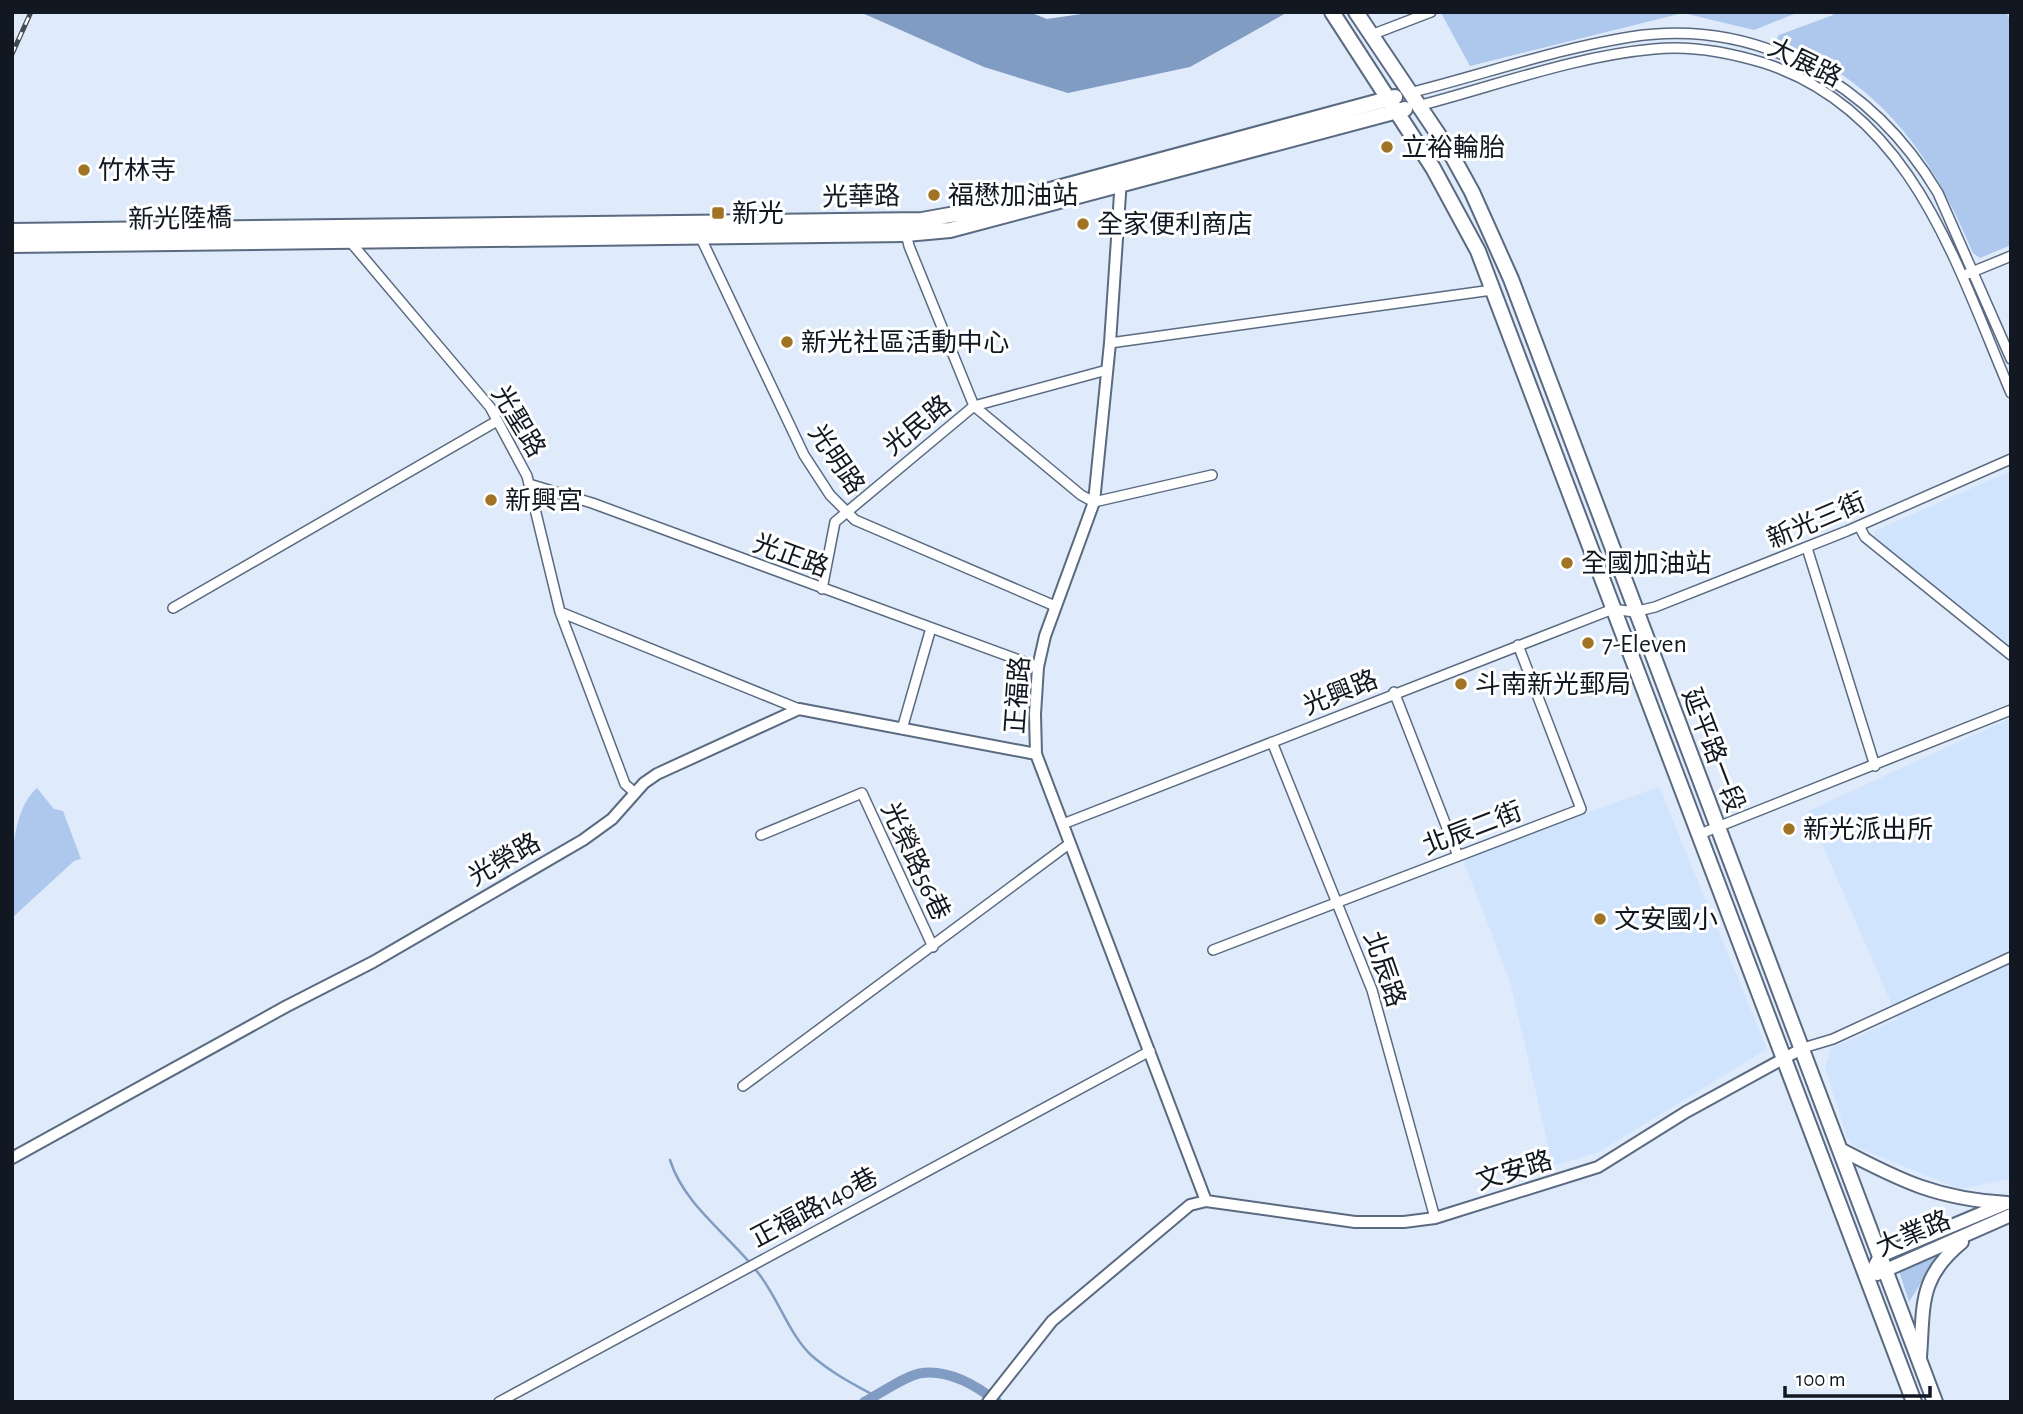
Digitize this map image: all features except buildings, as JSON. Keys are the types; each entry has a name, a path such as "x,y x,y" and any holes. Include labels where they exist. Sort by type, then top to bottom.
{"main road":[{"name":"延平路一段","path":"1332,12 1433,168 1478,251 1785,1055 1914,1402"},
{"name":"延平路一段","path":"1358,16 1450,152 1472,192 1545,366 1634,611 1803,1048 1935,1402"},
{"name":"光華路","path":"905,227 1409,93"},
{"name":"光華路","path":"339,226 571,231 905,227 950,230 981,224 1418,106"},
{"name":"新光陸橋","path":"12,231 339,226"},
{"name":"光華路","path":"349,240 571,231"},
{"name":"新光陸橋","path":"12,245 349,240"},
{"path":"1524,374 1545,366"},
{"path":"1568,490 1587,483"},
{"path":"1840,1149 1925,1191 2009,1206"},
{"name":"大業路","path":"1869,1277 1880,1256 2009,1206"},
{"name":"大業路","path":"1869,1277 1978,1230 2009,1206"},
{"path":"1920,1357 1927,1285 1945,1256 1978,1230"}],"street":[{"path":"1371,35 1431,12"},
{"name":"大展路","path":"1409,93 1633,37 1716,37 1761,47 1806,64 1868,105 1903,141 1938,192 2011,359"},
{"name":"大展路","path":"1418,106 1620,54 1691,48 1738,55 1798,76 1845,106 1885,142 1925,199 2011,394"},
{"name":"正福路","path":"1121,171 1110,343 1094,502 1055,606 1038,667 1036,754 1206,1201"},
{"name":"光聖路","path":"339,226 439,343 497,421 529,484 560,612 625,785 635,793"},
{"path":"905,227 975,406 1081,495 1094,502 1212,475"},
{"name":"光明路","path":"697,230 804,455 830,495 855,520 1055,606"},
{"path":"1961,277 2011,256"},
{"path":"1110,343 1492,289"},
{"name":"光民路","path":"822,589 835,522 845,510 975,406 1107,370"},
{"path":"173,608 497,421"},
{"name":"新光三街","path":"1634,611 1655,607 1807,548 2011,459"},
{"name":"光正路","path":"529,484 555,490 1038,667"},
{"path":"1859,526 1865,537 2011,655"},
{"path":"1807,548 1875,766"},
{"name":"光興路","path":"1063,824 1394,692 1613,609 1634,611"},
{"path":"560,612 799,709 1036,754"},
{"path":"902,729 931,628"},
{"name":"北辰二街","path":"1213,950 1581,809 1518,645"},
{"path":"1394,692 1458,856"},
{"name":"光榮路","path":"12,1158 287,1006 373,962 583,840 612,819 635,793 657,774 799,709"},
{"path":"1700,834 2011,710"},
{"name":"北辰路","path":"1272,742 1372,990 1435,1218"},
{"name":"光榮路56巷","path":"743,1086 933,947 862,793 761,835"},
{"path":"933,947 1069,844"},
{"path":"1803,1048 1833,1039 2011,957"},
{"name":"文安路","path":"1206,1201 1355,1222 1404,1222 1435,1218 1598,1167 1785,1055 1803,1048"},
{"name":"正福路140巷","path":"499,1402 1150,1051"},
{"path":"988,1402 1052,1321 1190,1205 1206,1201"}],"shaded area":[{"path":"860,12 1029,12 1047,19 1095,12 1288,12 1190,67 1068,93 984,67"},
{"path":"1799,12 1754,30 1683,13 1470,66 1441,13"},
{"path":"1833,12 2006,12 2011,22 2011,245 1980,258 1973,253 1935,176 1920,152 1884,109 1838,72 1776,40 1779,35 1833,15"},
{"path":"2011,471 2011,646 1874,538 1874,531"},
{"path":"2011,718 2011,1179 1960,1189 1856,1147 1847,1138 1825,1067 1831,1048 1898,1019 1808,811"},
{"name":"文安國小","path":"1659,787 1767,1049 1599,1152 1553,1166 1510,981 1462,857"},
{"path":"37,788 54,809 63,811 81,859 74,861 12,918 12,868 16,831 20,814"},
{"path":"1938,1255 1909,1302 1899,1271"}],"waterway":[{"path":"670,1160 686,1192 759,1274 803,1346 826,1367 875,1396"},
{"path":"864,1402 893,1385 922,1373 942,1374 962,1380 997,1402"}],"railway":[{"path":"12,54 31,12"}],"place":[{"name":"立裕輪胎","path":"1387,147"},
{"name":"竹林寺","path":"84,170"},
{"name":"福懋加油站","path":"934,195"},
{"name":"新光","path":"718,213"},
{"name":"全家便利商店","path":"1083,224"},
{"name":"新光社區活動中心","path":"787,342"},
{"name":"新興宮","path":"491,500"},
{"name":"全國加油站","path":"1567,563"},
{"name":"7-Eleven","path":"1588,643"},
{"name":"斗南新光郵局","path":"1461,684"},
{"name":"新光派出所","path":"1789,829"},
{"name":"文安國小","path":"1600,919"}]}
